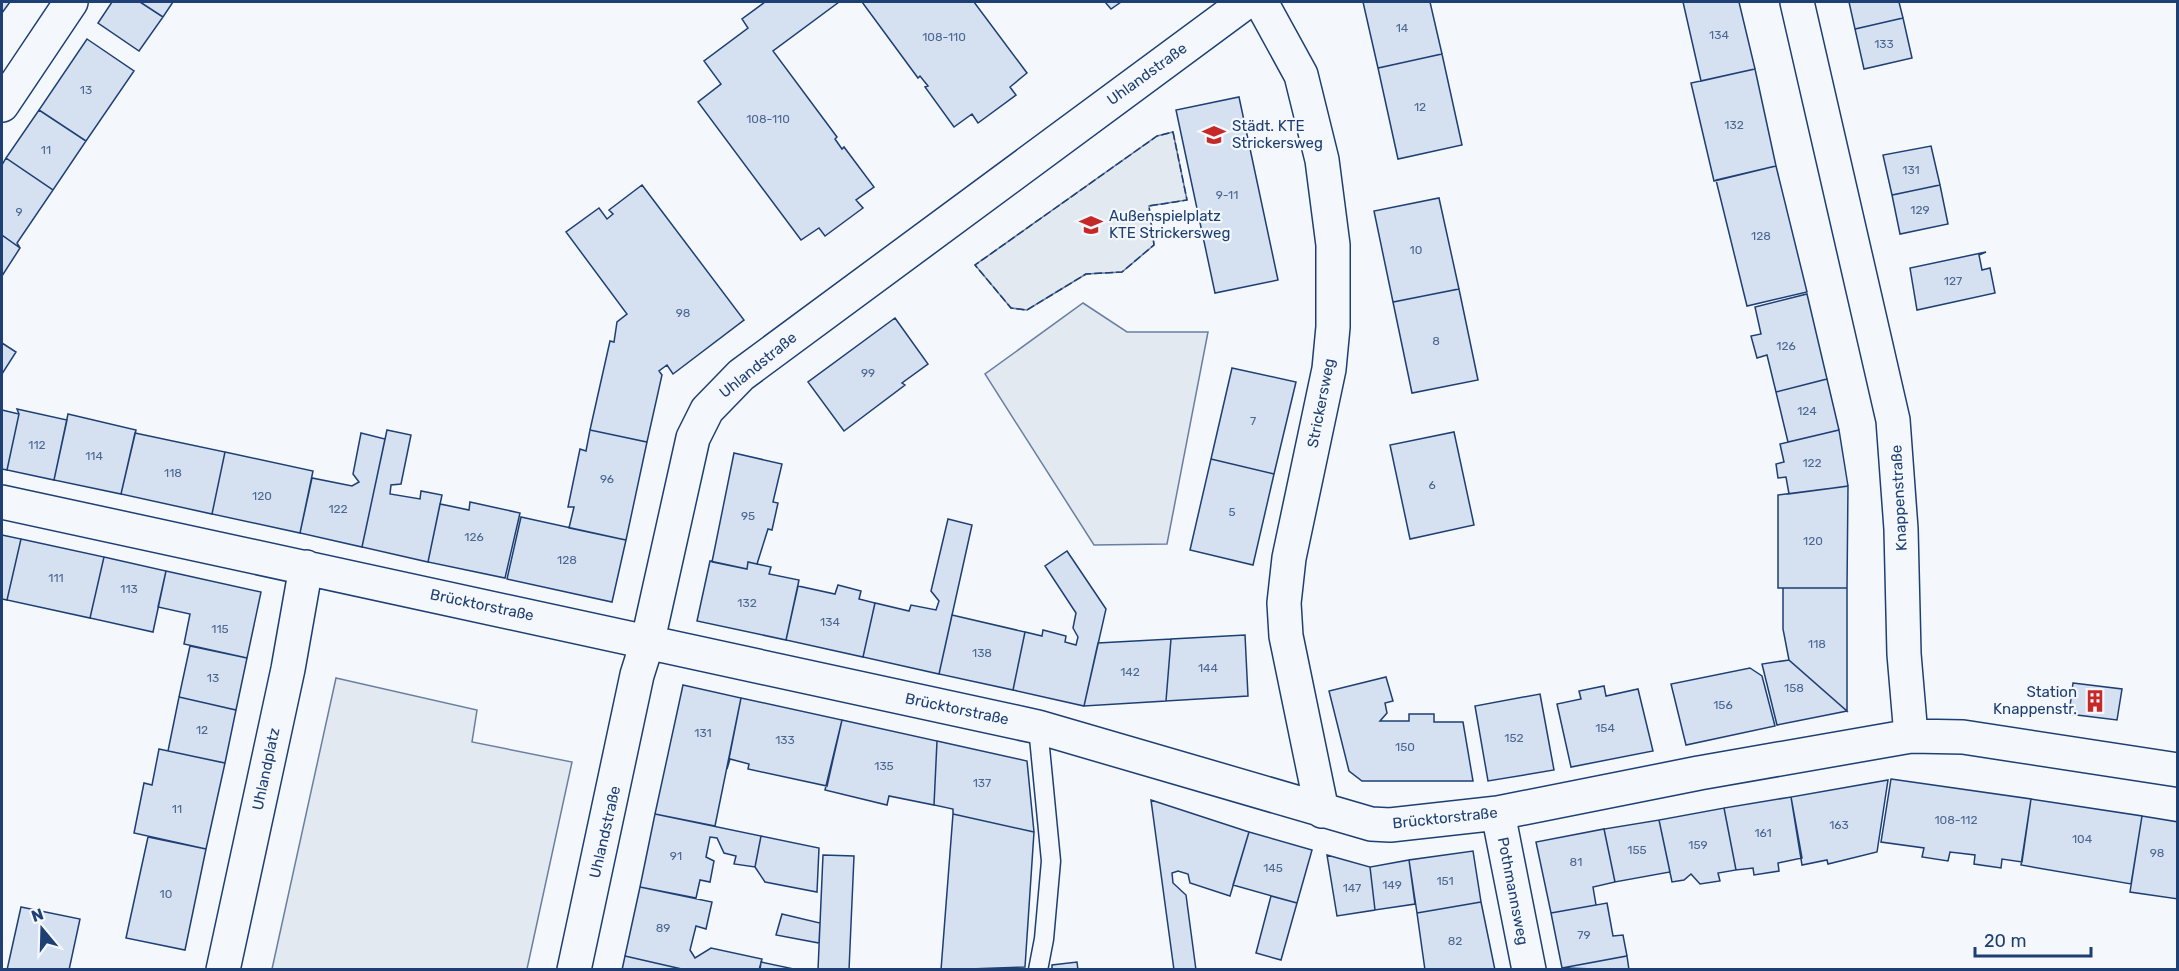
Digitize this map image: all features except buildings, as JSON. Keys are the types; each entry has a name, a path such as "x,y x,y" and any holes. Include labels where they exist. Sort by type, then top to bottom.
{"street":[{"path":"2,105 71,2"},
{"name":"Uhlandstraße","path":"574,969 618,775 637,675 648,640 693,438 707,410 726,387 1246,2"},
{"name":"Strickersweg","path":"1262,2 1301,75 1322,160 1333,245 1330,360 1289,558 1284,603 1286,636 1322,811"},
{"name":"Knappenstraße","path":"1797,2 1893,420 1901,518 1904,654 1911,736"},
{"name":"Brücktorstraße","path":"2,502 648,640 1038,727 1371,824 1390,825 1498,813 1699,773 1911,736"},
{"name":"Uhlandplatz","path":"223,969 288,669 306,567"},
{"path":"1911,736 1963,737 2178,770"},
{"name":"Pothmannsweg","path":"1498,813 1529,969"}],"lane":[{"path":"1038,727 1051,861 1044,939 1038,969"}],"shaded area":[{"name":"Außenspielplatz KTE Strickersweg","path":"1173,132 1187,200 1149,206 1154,245 1122,272 1086,274 1027,310 1011,308 975,265 1157,136"},
{"path":"1083,303 1127,332 1208,332 1167,544 1094,545 985,374"},
{"path":"336,678 477,710 472,742 572,762 527,969 272,969"}],"fence":[{"path":"1173,132 1187,200 1149,206 1154,245 1122,272 1086,274 1027,310 1011,308 975,265 1157,136 1173,132"}],"place":[{"name":"Städt. KTE Strickersweg","path":"1214,135"},
{"name":"Außenspielplatz KTE Strickersweg","path":"1091,225"},
{"name":"Station Knappenstr.","path":"2095,701"}]}
